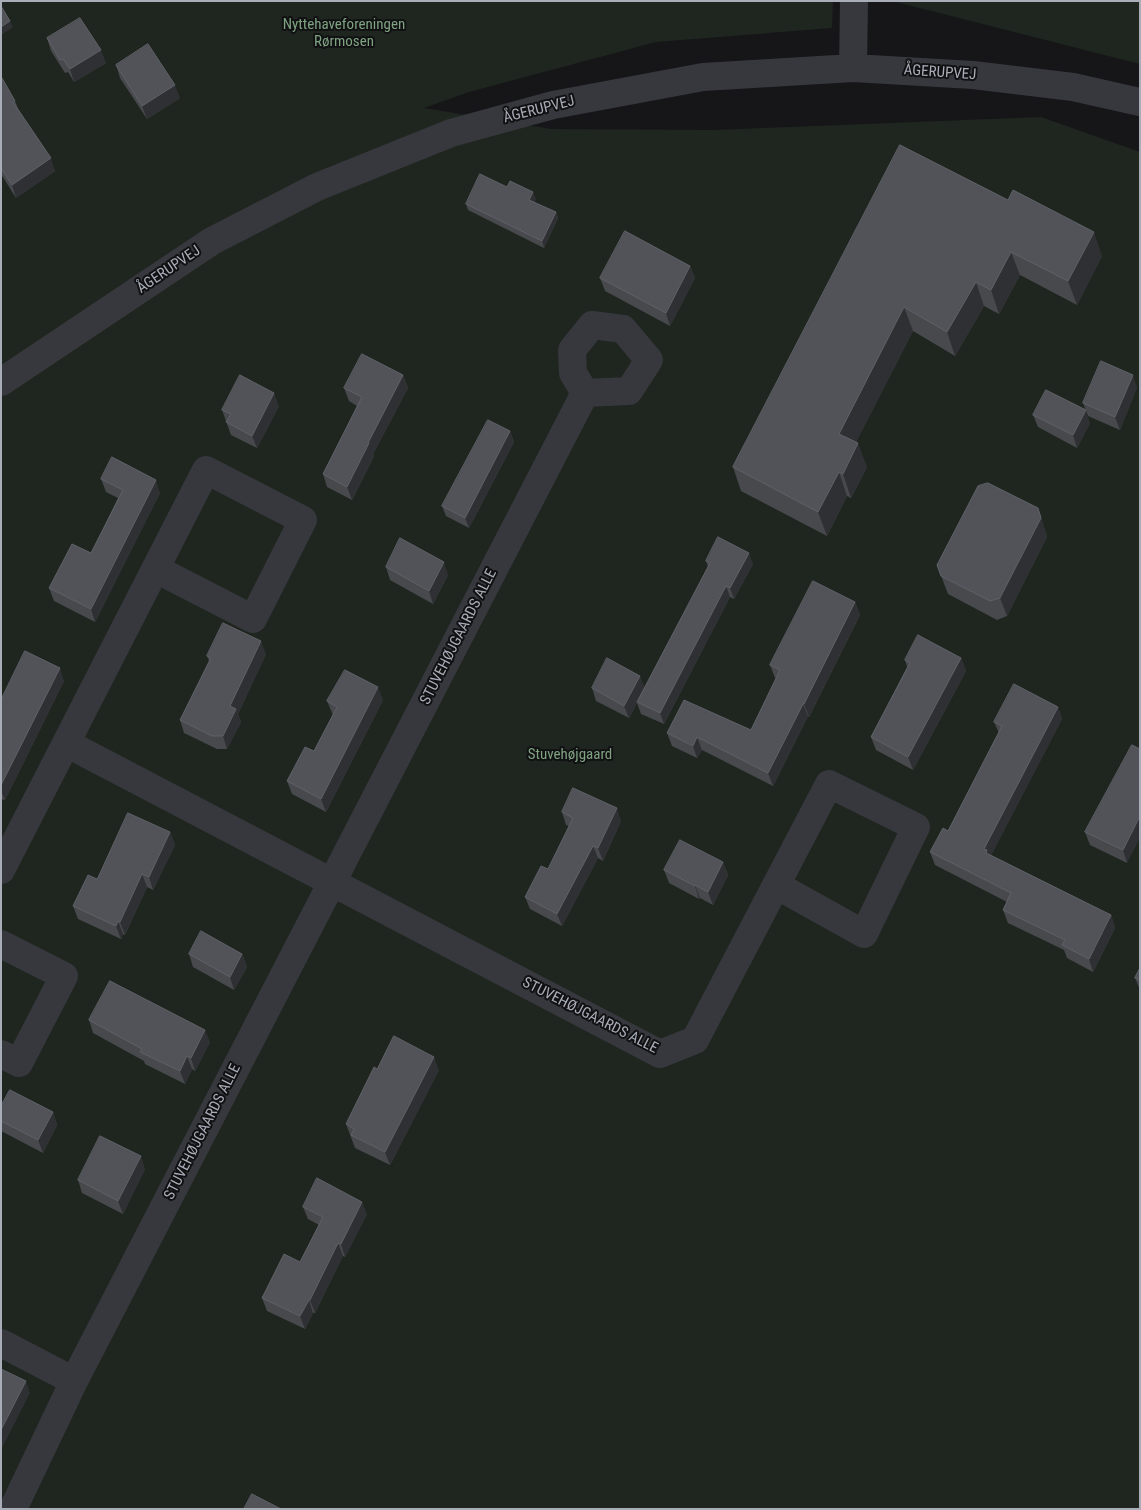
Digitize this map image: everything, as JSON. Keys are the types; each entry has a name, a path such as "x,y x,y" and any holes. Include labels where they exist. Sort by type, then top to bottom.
{"street":[{"path":"853,68 854,1"},
{"name":"ÅGERUPVEJ","path":"1,382 212,241 317,186 451,133 553,105 703,76 853,68 973,74 1073,87 1140,102"},
{"name":"STUVEHØJGAARDS ALLE","path":"13,1509 74,1381 585,393"},
{"path":"1,870 206,470 303,520 253,619 156,569"},
{"name":"STUVEHØJGAARDS ALLE","path":"66,743 660,1054 695,1040 776,885 829,784 916,827 864,934 776,885"},
{"path":"1,944 64,976 19,1063 1,1054"},
{"path":"1,1343 74,1381"}],"green space":[{"name":"Stuvehøjgaard","path":"1,1 833,1 832,28 656,42 469,92 424,108 551,129 714,130 1041,117 1140,152 1140,1509 1,1509"},
{"path":"892,1 1140,1 1140,64"}],"building":[{"path":"1,6 10,21 1,27"},
{"path":"80,18 101,50 70,69 63,59 60,60 47,38"},
{"path":"148,44 175,85 142,106 116,65"},
{"path":"1,78 15,101 13,102 51,158 12,185 1,168"},
{"path":"900,145 1008,200 1013,190 1094,232 1068,281 1011,252 991,290 976,282 947,332 904,307 839,434 858,443 843,474 839,472 818,512 733,467"},
{"path":"480,174 507,187 510,181 533,192 529,200 556,212 542,241 466,204"},
{"path":"625,231 690,266 666,313 600,278"},
{"path":"362,354 403,375 347,487 323,474 362,397 344,388"},
{"path":"1101,361 1133,375 1115,417 1083,403"},
{"path":"240,375 274,393 252,436 226,422 231,414 222,410"},
{"path":"1046,390 1086,410 1073,435 1033,415"},
{"path":"488,420 510,431 465,518 442,506"},
{"path":"112,457 156,480 91,609 49,588 72,544 91,553 123,490 101,479"},
{"path":"988,483 1038,508 1041,518 1000,598 990,601 941,576 937,565 978,486"},
{"path":"718,537 749,553 730,588 726,586 660,713 637,702 710,563 706,561"},
{"path":"400,538 444,562 429,591 386,567"},
{"path":"813,581 855,602 768,773 697,737 693,746 667,733 684,700 751,730 780,670 770,665"},
{"path":"223,623 261,641 230,706 236,709 223,736 212,736 180,720 211,658 207,656"},
{"path":"918,635 961,658 908,757 871,737 910,663 905,660"},
{"path":"25,651 60,668 1,785 1,700"},
{"path":"607,658 640,676 624,706 592,688"},
{"path":"345,670 378,687 321,799 287,781 305,747 314,751 337,707 327,701"},
{"path":"1014,684 1058,707 984,849 987,850 986,853 1111,915 1089,959 1062,945 1065,940 1003,910 1011,893 930,852 943,828 948,831 1002,726 994,722"},
{"path":"1132,745 1140,749 1140,816 1123,850 1085,832"},
{"path":"573,788 617,808 598,848 593,846 557,914 525,897 541,866 548,869 573,818 562,812"},
{"path":"128,813 170,832 149,877 142,874 120,922 118,921 116,926 73,906 88,875 97,879"},
{"path":"680,840 723,862 708,892 664,870"},
{"path":"201,931 242,954 230,977 189,954"},
{"path":"1140,968 1140,980 1135,978"},
{"path":"110,981 205,1030 191,1058 187,1056 180,1071 140,1052 142,1049 89,1020"},
{"path":"394,1036 434,1057 385,1152 351,1135 354,1129 346,1124 374,1067 377,1069"},
{"path":"10,1090 53,1112 38,1140 1,1121 1,1106"},
{"path":"100,1136 141,1156 118,1201 78,1180"},
{"path":"317,1178 362,1202 341,1244 338,1243 300,1316 262,1298 284,1254 300,1262 323,1217 303,1207"},
{"path":"1,1369 26,1381 1,1430"},
{"path":"252,1494 281,1509 244,1509"}],"park label":[{"name":"Nyttehaveforeningen Rørmosen","path":"344,34"}]}
